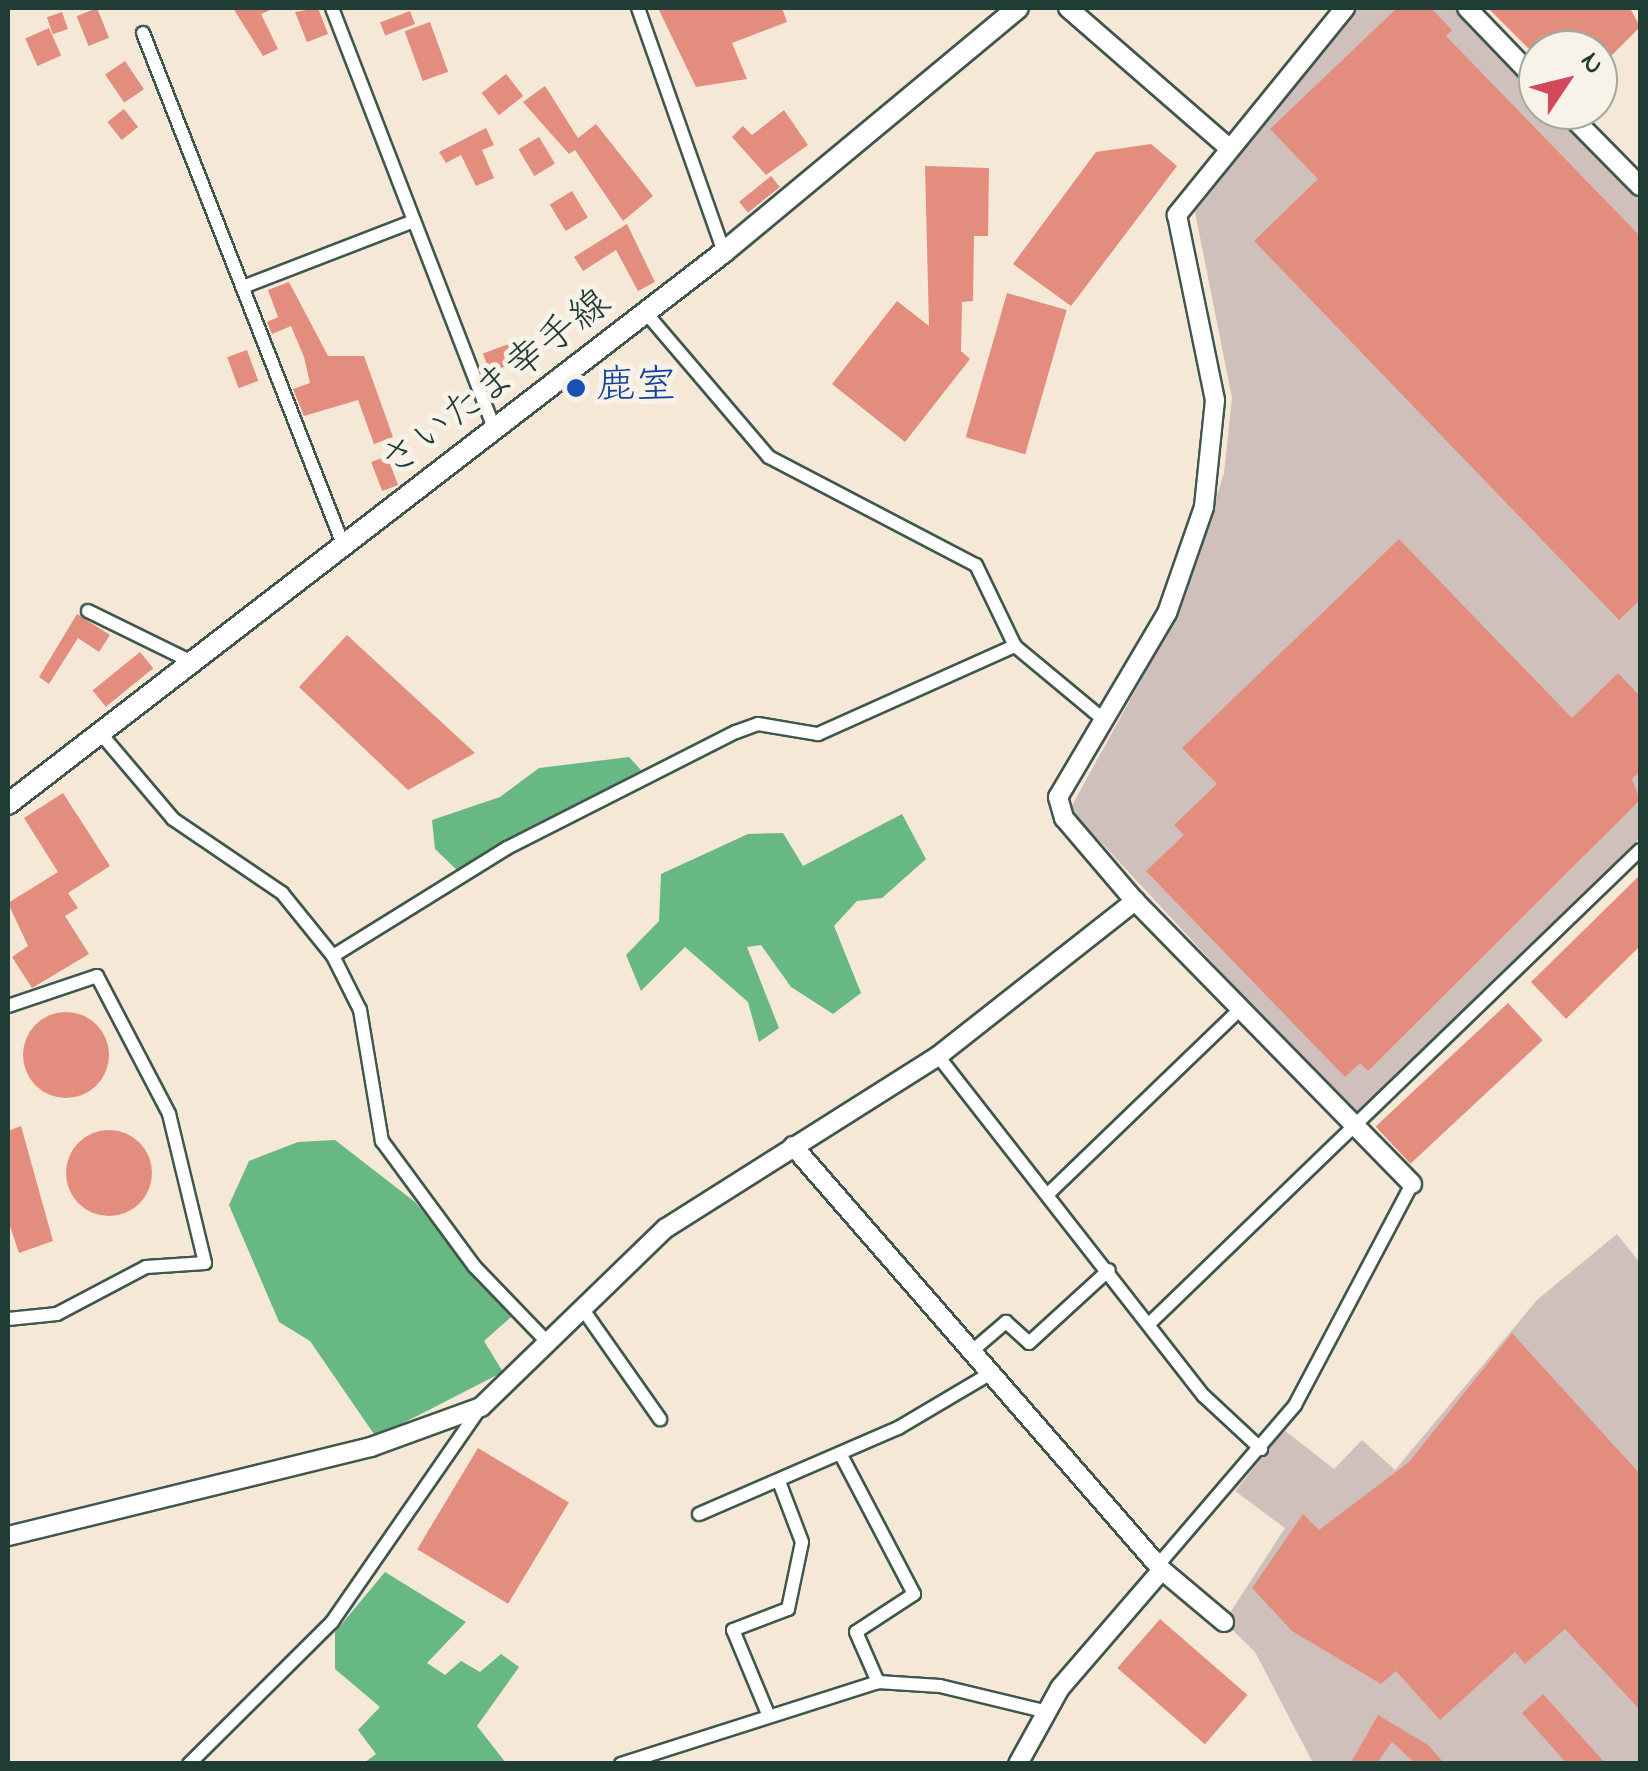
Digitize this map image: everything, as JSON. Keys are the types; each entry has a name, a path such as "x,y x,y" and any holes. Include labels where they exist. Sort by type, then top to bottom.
{"main road":[{"name":"さいたま幸手線","path":"8,804 724,252 1007,12"}],"street":[{"path":"332,8 494,431"},
{"path":"638,8 724,252"},
{"path":"1068,8 1227,146"},
{"path":"1018,1764 1043,1711 1262,1449 1324,1354 1412,1184 1135,900 1059,809 1102,719 1167,613 1204,507 1215,400 1176,226 1227,146 1345,8"},
{"path":"1467,8 1518,61"},
{"path":"143,33 344,547"},
{"path":"1585,130 1640,186"},
{"path":"243,288 414,221"},
{"path":"646,313 770,457 976,565 1015,646 1102,719"},
{"path":"88,611 194,663"},
{"path":"333,956 507,848 736,732 758,724 818,734 1015,646"},
{"path":"101,734 172,819 282,893 333,956 360,1010 382,1141 474,1266 548,1342"},
{"path":"1150,1323 1640,850"},
{"path":"189,1764 332,1622 480,1407 666,1228 938,1056 1135,900"},
{"path":"8,1006 96,976 169,1114 204,1263 146,1268 57,1314 8,1319"},
{"path":"1048,1194 1240,1009"},
{"path":"938,1056 1204,1396 1262,1449"},
{"path":"793,1146 1160,1568 1224,1622"},
{"path":"972,1351 1006,1322 1029,1343 1108,1270"},
{"path":"582,1308 660,1419"},
{"path":"699,1514 841,1456 991,1373"},
{"path":"8,1536 371,1446 480,1407"},
{"path":"841,1456 914,1594 856,1632 878,1682"},
{"path":"768,1714 733,1630 788,1609 802,1542 780,1484"},
{"path":"622,1764 768,1714 878,1682 940,1686 1043,1711"}],"shaded area":[{"path":"1357,8 1454,8 1518,74 1518,130 1573,130 1640,200 1640,838 1355,1116 1070,809 1182,606 1224,473 1232,398 1195,212"},
{"path":"1617,1234 1640,1263 1640,1763 1313,1763 1255,1652 1224,1622 1285,1528 1235,1491 1284,1430 1334,1469 1362,1440 1395,1470 1537,1300"}],"green space":[{"path":"629,757 641,770 458,871 435,849 432,820 500,797 539,768"},
{"path":"902,814 926,859 882,898 857,901 834,926 861,993 833,1014 791,987 761,945 747,947 779,1028 759,1042 748,1002 685,947 641,991 626,955 659,921 661,874 748,834 783,833 803,866"},
{"path":"335,1140 415,1202 511,1317 484,1341 503,1372 376,1437 310,1341 279,1322 229,1205 249,1161 298,1142"},
{"path":"385,1572 466,1622 427,1663 445,1675 461,1661 480,1672 501,1654 519,1667 477,1726 506,1763 364,1763 376,1754 358,1730 380,1707 335,1669 335,1632"}],"building":[{"path":"97,8 109,38 89,46 77,16"},
{"path":"233,8 275,8 261,14 278,49 263,56"},
{"path":"318,8 328,34 307,42 295,12"},
{"path":"658,8 782,8 787,22 732,43 747,79 696,87"},
{"path":"1397,8 1431,8 1452,30 1446,36 1518,110 1518,130 1537,130 1640,236 1640,600 1619,620 1254,241 1318,179 1270,129"},
{"path":"1488,8 1630,8 1640,27 1618,49 1618,30 1518,30 1518,38"},
{"path":"410,11 415,24 385,36 380,22"},
{"path":"62,12 68,29 53,34 47,17"},
{"path":"430,22 448,72 423,81 405,31"},
{"path":"49,28 61,55 37,66 25,39"},
{"path":"125,61 144,89 124,103 105,74"},
{"path":"506,74 523,96 499,115 482,93"},
{"path":"545,86 578,138 596,124 653,196 623,221 575,150 569,154 523,102"},
{"path":"124,109 138,127 122,140 107,122"},
{"path":"784,110 808,145 766,175 732,137 743,126 752,135"},
{"path":"486,128 494,145 482,150 494,178 476,186 461,155 446,163 439,152"},
{"path":"539,137 555,164 534,176 518,149"},
{"path":"1151,144 1177,166 1071,306 1013,264 1096,152"},
{"path":"925,166 989,168 988,236 974,236 973,301 962,302 961,351 970,359 905,442 832,384 897,301 929,326"},
{"path":"771,176 780,187 748,213 739,202"},
{"path":"572,191 588,218 566,231 550,204"},
{"path":"627,224 655,282 638,291 616,250 583,271 574,257"},
{"path":"289,282 328,356 364,356 393,437 374,444 358,400 304,416 293,389 310,383 304,357 291,326 272,334 267,322 278,317 268,290"},
{"path":"1007,293 1067,310 1025,454 966,437"},
{"path":"528,337 535,356 490,372 483,353"},
{"path":"247,350 258,381 239,388 227,357"},
{"path":"387,456 398,485 382,491 371,462"},
{"path":"1399,539 1572,718 1618,673 1640,696 1640,771 1632,779 1640,800 1368,1071 1360,1063 1345,1077 1146,871 1184,835 1174,825 1217,784 1182,748"},
{"path":"77,614 110,635 99,652 78,638 49,684 39,677"},
{"path":"347,635 475,753 408,790 299,687"},
{"path":"140,652 153,668 106,707 93,690"},
{"path":"63,793 110,866 68,893 78,908 65,916 89,954 32,988 12,957 28,946 8,903 58,872 24,818"},
{"path":"1640,875 1640,946 1566,1019 1531,982"},
{"path":"1508,1003 1543,1040 1410,1164 1376,1126"},
{"path":"66,1012 83,1015 97,1024 106,1038 106,1072 97,1086 83,1095 66,1098 49,1095 35,1086 26,1072 23,1055 26,1038 35,1024 49,1015"},
{"path":"21,1126 53,1241 19,1253 8,1220 8,1131"},
{"path":"109,1130 139,1143 152,1173 139,1203 109,1216 79,1203 66,1173 79,1143"},
{"path":"1512,1333 1640,1474 1640,1710 1565,1629 1525,1664 1515,1652 1440,1720 1396,1671 1381,1684 1292,1631 1252,1588 1303,1514 1319,1530 1409,1462"},
{"path":"478,1448 569,1503 508,1604 417,1549"},
{"path":"1160,1619 1248,1695 1205,1744 1117,1668"},
{"path":"1543,1694 1606,1764 1567,1764 1522,1713"},
{"path":"1378,1715 1428,1745 1445,1764 1416,1764 1392,1742 1376,1764 1350,1764"}],"place":[{"name":"鹿室","path":"576,388"}]}
